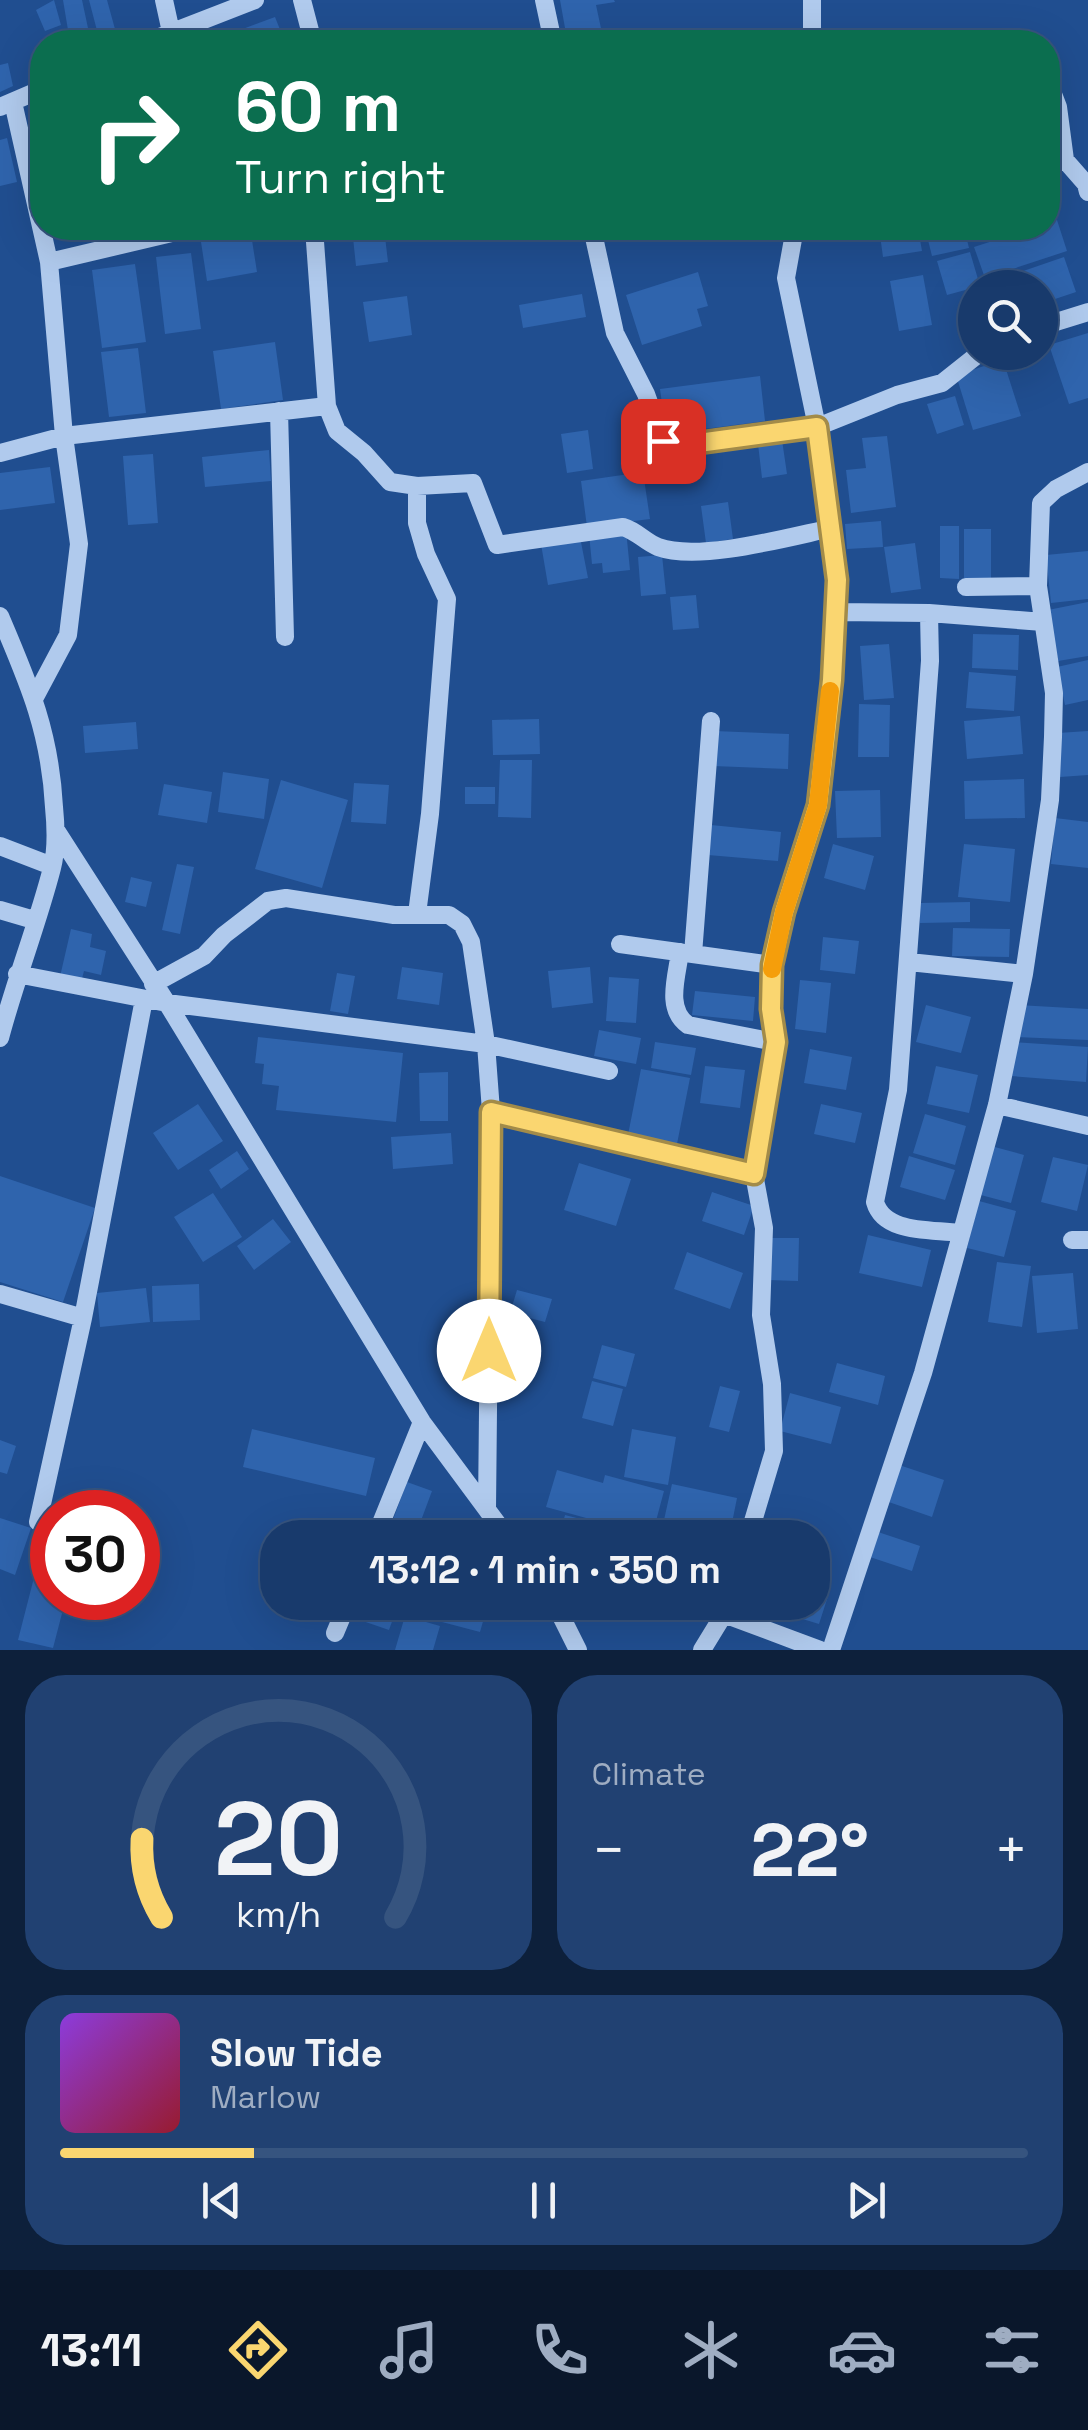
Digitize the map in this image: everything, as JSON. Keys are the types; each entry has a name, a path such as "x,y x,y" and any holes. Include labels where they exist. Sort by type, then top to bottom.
{"street":[{"path":"164,0 170,30"},
{"path":"175,30 255,0"},
{"path":"302,0 310,30"},
{"path":"544,0 550,30"},
{"path":"812,0 812,30"},
{"path":"30,93 6,104 30,194"},
{"path":"1060,167 1086,184 1088,192"},
{"path":"36,697 68,635 79,544 64,436 48,262 42,240"},
{"path":"48,262 142,240"},
{"path":"315,240 327,406 337,431 390,482 417,486 473,483 497,545 623,527 636,530 657,546 695,551 832,528"},
{"path":"595,240 616,333 646,394 663,441 691,444 817,427 897,395 942,382 958,370"},
{"path":"753,1520 774,1451 775,1419 760,1315 764,1228 754,1174 776,1042 771,1009 772,965 784,912 818,805 837,612 832,528 817,427 786,278 793,240"},
{"path":"1058,322 1088,312"},
{"path":"0,453 64,436 327,406"},
{"path":"279,411 285,637"},
{"path":"831,1650 917,1391 997,1105 1024,974 1050,800 1054,693 1038,586 1041,503 1056,489 1088,472"},
{"path":"417,486 417,523 426,554 448,598 430,814 417,914"},
{"path":"966,587 1038,586"},
{"path":"837,612 929,613 1043,622"},
{"path":"929,613 930,660 898,1090 876,1202 879,1215 889,1223 959,1233"},
{"path":"0,616 36,697 52,762 56,830 52,866 16,974 0,1038"},
{"path":"712,721 686,953 674,1008 688,1024 776,1042"},
{"path":"45,1490 149,992 56,830"},
{"path":"0,846 52,866"},
{"path":"149,992 204,956 268,901 286,898 394,915 449,915 466,930 476,966 491,1112 487,1510"},
{"path":"0,910 34,920"},
{"path":"620,944 772,965"},
{"path":"909,962 1024,974"},
{"path":"16,974 149,992 167,1003 486,1044 609,1071"},
{"path":"167,1003 422,1422 494,1520"},
{"path":"997,1105 1088,1126"},
{"path":"491,1112 754,1174"},
{"path":"3,1302 82,1318"},
{"path":"382,1520 422,1422"},
{"path":"336,1633 341,1620"},
{"path":"563,1620 578,1650"},
{"path":"702,1650 718,1620"},
{"path":"752,1620 820,1650"}],"building":[{"path":"54,0 61,25 45,30 36,10"},
{"path":"63,0 82,0 88,30 68,30"},
{"path":"89,0 107,0 115,30 97,30"},
{"path":"560,0 614,0 596,5 601,30 565,30"},
{"path":"275,17 280,30 240,30"},
{"path":"8,63 13,86 0,92 0,65"},
{"path":"7,138 17,182 0,186 0,140"},
{"path":"1060,229 1067,251 1009,270 982,270 974,247 996,240 1060,240"},
{"path":"252,240 257,272 207,281 201,242"},
{"path":"353,240 385,240 388,262 356,266"},
{"path":"881,240 920,240 922,251 883,257"},
{"path":"928,240 967,240 969,248 932,256"},
{"path":"970,252 975,270 958,270 958,292 947,295 937,261"},
{"path":"191,253 201,329 165,334 156,257"},
{"path":"1064,257 1076,292 1058,298 1058,270 1026,270"},
{"path":"135,264 146,342 102,348 92,270"},
{"path":"698,272 708,306 697,309 702,326 642,345 626,295"},
{"path":"923,275 932,325 899,331 890,281"},
{"path":"582,294 586,317 523,328 519,305"},
{"path":"407,296 412,335 369,342 363,302"},
{"path":"1088,333 1088,398 1069,404 1057,370 1058,342"},
{"path":"275,342 283,400 221,409 213,351"},
{"path":"138,348 146,413 109,417 101,352"},
{"path":"972,370 1006,370 1021,416 973,430 956,375"},
{"path":"760,376 765,421 666,434 660,389"},
{"path":"955,396 964,425 937,434 927,404"},
{"path":"588,430 593,469 567,473 561,434"},
{"path":"887,436 896,507 851,513 846,470 866,468 862,438"},
{"path":"782,440 787,474 762,478 758,444"},
{"path":"269,450 271,481 205,487 202,457"},
{"path":"153,454 158,523 128,525 123,456"},
{"path":"50,467 55,503 0,510 0,473"},
{"path":"643,472 650,519 587,527 581,481"},
{"path":"728,502 733,539 706,543 701,506"},
{"path":"881,521 883,547 847,549 845,524"},
{"path":"940,526 959,526 959,579 940,578"},
{"path":"964,529 991,529 991,581 964,580"},
{"path":"626,530 630,570 603,573 602,563 592,564 589,534"},
{"path":"580,537 588,578 548,585 541,544"},
{"path":"915,543 921,589 891,593 884,547"},
{"path":"1088,551 1088,599 1051,603 1046,555"},
{"path":"662,555 666,594 641,596 638,557"},
{"path":"696,595 699,628 673,630 670,597"},
{"path":"1088,602 1088,656 1058,661 1048,610"},
{"path":"973,634 1019,635 1018,670 972,668"},
{"path":"889,644 894,698 864,700 860,646"},
{"path":"1088,660 1088,700 1065,705 1057,667"},
{"path":"969,672 1016,676 1014,711 966,708"},
{"path":"859,704 890,705 889,757 858,757"},
{"path":"1020,716 1023,754 967,759 964,721"},
{"path":"539,719 540,754 493,755 492,720"},
{"path":"136,722 138,749 85,753 83,726"},
{"path":"714,731 789,734 788,769 713,766"},
{"path":"1088,731 1088,775 1060,777 1058,733"},
{"path":"500,760 532,760 531,818 498,817"},
{"path":"223,772 269,779 264,819 218,812"},
{"path":"1024,779 1025,818 965,819 964,781"},
{"path":"281,780 348,800 322,888 255,869"},
{"path":"354,783 389,785 386,824 351,822"},
{"path":"164,784 212,792 207,823 158,815"},
{"path":"465,787 495,787 495,804 465,804"},
{"path":"880,790 881,837 837,838 835,791"},
{"path":"1055,818 1088,822 1088,868 1051,864"},
{"path":"711,825 781,832 778,861 708,855"},
{"path":"833,844 874,856 865,890 824,878"},
{"path":"964,844 1015,849 1010,902 958,897"},
{"path":"177,864 194,867 180,934 162,930"},
{"path":"131,877 152,882 146,907 125,902"},
{"path":"970,902 970,922 920,923 920,903"},
{"path":"953,928 1010,929 1009,957 952,956"},
{"path":"71,929 92,934 90,947 106,951 101,975 84,971 80,986 59,981"},
{"path":"823,937 859,941 855,974 820,970"},
{"path":"402,967 443,973 439,1005 397,999"},
{"path":"590,967 593,1003 552,1008 548,971"},
{"path":"337,973 355,976 348,1014 330,1011"},
{"path":"609,977 639,979 636,1023 606,1021"},
{"path":"800,980 831,983 826,1033 795,1029"},
{"path":"695,991 755,997 753,1021 692,1015"},
{"path":"926,1005 971,1017 961,1053 916,1042"},
{"path":"1018,1005 1088,1009 1088,1040 1016,1037"},
{"path":"599,1030 641,1038 636,1064 594,1056"},
{"path":"258,1037 403,1053 396,1122 276,1110 279,1086 262,1084 264,1064 255,1063"},
{"path":"655,1042 696,1048 691,1075 651,1068"},
{"path":"1014,1042 1088,1047 1086,1082 1011,1076"},
{"path":"810,1049 852,1057 846,1090 804,1083"},
{"path":"705,1066 745,1070 740,1108 700,1103"},
{"path":"936,1066 978,1075 969,1113 927,1104"},
{"path":"641,1069 690,1078 676,1149 627,1140"},
{"path":"448,1072 448,1121 420,1121 419,1073"},
{"path":"198,1104 223,1141 178,1170 153,1133"},
{"path":"821,1104 862,1113 855,1143 814,1134"},
{"path":"925,1114 966,1126 955,1165 913,1153"},
{"path":"451,1133 453,1164 393,1169 391,1137"},
{"path":"991,1146 1024,1155 1011,1203 977,1194"},
{"path":"237,1151 249,1169 221,1189 209,1170"},
{"path":"909,1156 955,1170 945,1200 900,1187"},
{"path":"1053,1157 1088,1165 1077,1211 1041,1202"},
{"path":"579,1163 631,1179 616,1226 564,1210"},
{"path":"0,1176 95,1208 63,1302 0,1282"},
{"path":"712,1192 754,1206 744,1235 702,1221"},
{"path":"213,1193 242,1237 203,1262 174,1217"},
{"path":"979,1201 1016,1211 1004,1257 967,1248"},
{"path":"273,1219 291,1242 254,1270 237,1246"},
{"path":"868,1235 931,1250 922,1287 859,1273"},
{"path":"769,1238 799,1238 798,1281 769,1280"},
{"path":"687,1252 743,1273 730,1309 674,1289"},
{"path":"997,1262 1031,1266 1022,1327 988,1322"},
{"path":"1073,1273 1078,1329 1037,1333 1032,1276"},
{"path":"199,1284 200,1320 153,1322 152,1286"},
{"path":"146,1288 150,1322 100,1327 97,1293"},
{"path":"517,1290 552,1299 545,1322 510,1313"},
{"path":"602,1345 635,1354 626,1387 593,1378"},
{"path":"837,1363 885,1376 878,1405 829,1392"},
{"path":"592,1381 623,1389 613,1426 582,1418"},
{"path":"720,1386 740,1391 729,1432 709,1427"},
{"path":"790,1393 841,1407 831,1444 780,1431"},
{"path":"252,1429 375,1458 366,1496 243,1467"},
{"path":"632,1429 676,1437 668,1485 624,1477"},
{"path":"0,1440 16,1446 7,1474 0,1472"},
{"path":"896,1464 944,1480 932,1517 883,1500"},
{"path":"557,1470 603,1483 605,1475 664,1491 656,1520 594,1520 546,1507"},
{"path":"407,1482 432,1491 421,1520 393,1520"},
{"path":"672,1484 737,1498 733,1520 664,1520"},
{"path":"0,1518 30,1528 15,1575 0,1569"},
{"path":"872,1530 920,1546 912,1571 864,1555"},
{"path":"30,1593 30,1620 60,1620 53,1648 18,1640"},
{"path":"360,1620 393,1620 389,1630"},
{"path":"404,1620 440,1626 433,1650 395,1650"},
{"path":"442,1620 483,1620 480,1632"}],"slow traffic":[{"path":"772,969 784,912 818,805 830,691"}],"route":[{"path":"489,1351 491,1112 754,1174 776,1042 771,1009 772,965 784,912 818,805 824,759 837,612 832,528 817,427 691,444 663,441"}]}
